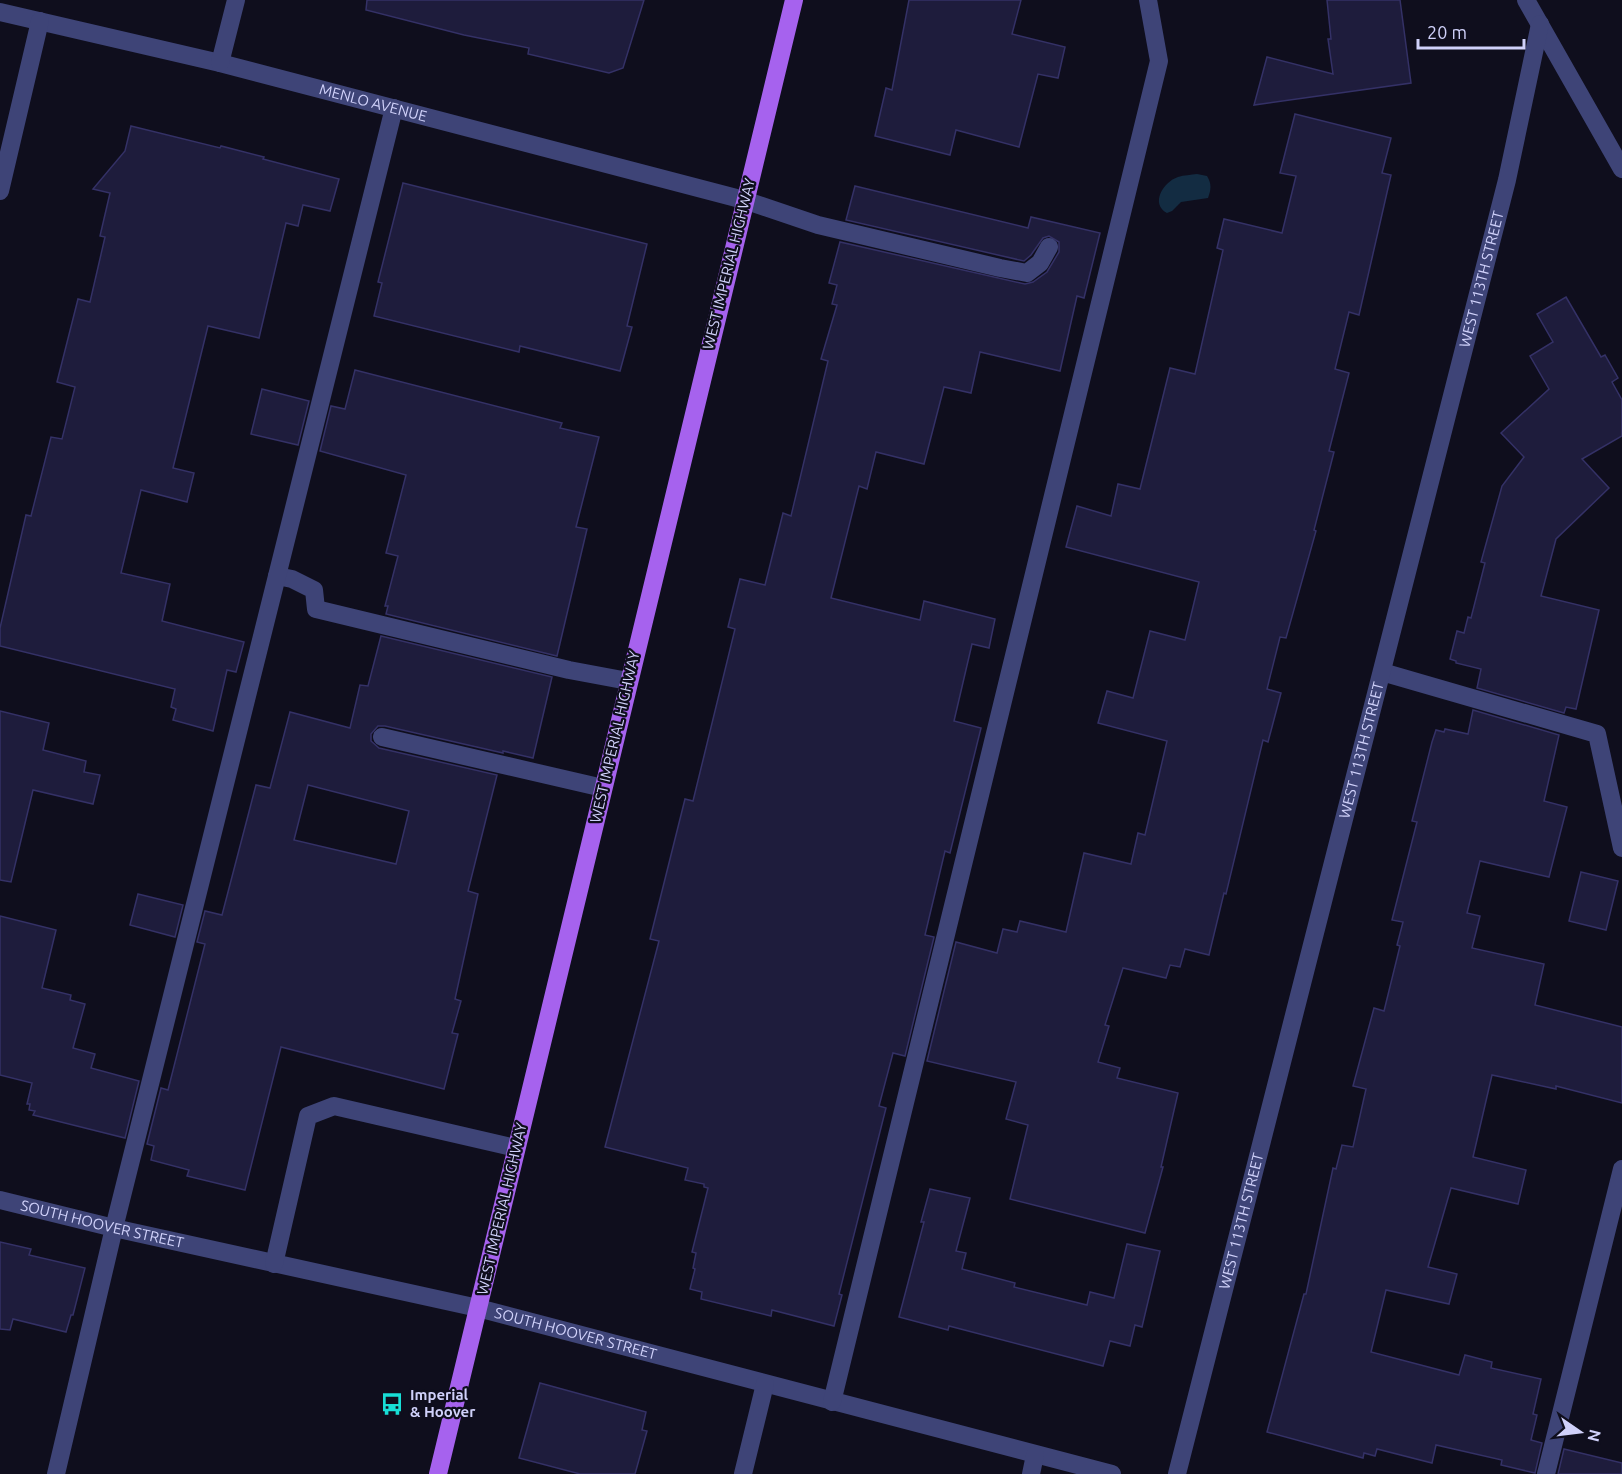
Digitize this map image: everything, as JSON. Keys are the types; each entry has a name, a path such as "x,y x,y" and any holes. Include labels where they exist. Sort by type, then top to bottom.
{"main road":[{"name":"WEST IMPERIAL HIGHWAY","path":"438,1474 794,0"}],"street":[{"path":"220,63 236,0"},
{"path":"832,1402 1159,61 1148,0"},
{"path":"1526,0 1622,169"},
{"name":"MENLO AVENUE","path":"0,12 220,63 744,200 818,225 904,246 1027,273 1040,263 1049,247"},
{"path":"0,191 40,21"},
{"name":"WEST 113TH STREET","path":"1178,1474 1507,180 1540,24"},
{"path":"56,1474 114,1228 393,108"},
{"path":"277,576 292,579 314,590 316,609 569,670 628,681"},
{"path":"1382,672 1597,734 1622,848"},
{"path":"382,738 603,788"},
{"path":"274,1264 308,1116 334,1106 516,1148"},
{"path":"1546,1474 1622,1169"},
{"name":"SOUTH HOOVER STREET","path":"0,1200 114,1228 478,1308 1112,1474"},
{"path":"743,1474 765,1384"},
{"path":"1030,1474 1035,1455"}],"water":[{"path":"1197,174 1207,176 1209,179 1208,198 1181,202 1167,213 1162,209 1159,204 1160,194 1168,183 1178,177"}],"building":[{"path":"367,0 644,0 623,68 609,73 528,54 529,48 464,35 366,10"},
{"path":"909,0 1021,0 1012,34 1065,47 1058,78 1038,74 1019,147 956,130 950,155 875,136 886,88 892,90"},
{"path":"1327,0 1400,0 1411,83 1254,105 1267,57 1333,74 1328,39 1331,39"},
{"path":"1295,114 1391,138 1382,173 1391,175 1359,315 1349,312 1335,369 1349,373 1329,451 1334,452 1314,530 1316,531 1286,638 1280,637 1267,689 1281,693 1268,742 1263,740 1209,955 1185,949 1180,967 1170,965 1166,978 1123,968 1105,1025 1109,1026 1098,1062 1120,1068 1117,1078 1178,1093 1161,1167 1163,1167 1145,1233 1010,1199 1028,1125 1006,1119 1016,1082 927,1061 956,942 997,953 1003,929 1017,932 1020,921 1066,932 1084,853 1131,864 1138,833 1145,835 1167,741 1098,723 1107,691 1133,698 1150,631 1185,640 1199,582 1066,547 1077,506 1111,516 1118,484 1140,489 1170,368 1195,374 1223,250 1217,248 1224,219 1282,233 1296,176 1280,173"},
{"path":"131,126 220,148 221,146 339,179 330,211 303,205 298,226 286,223 259,338 208,326 173,468 194,473 187,502 141,490 121,573 170,584 162,621 244,642 236,672 227,670 213,731 173,720 176,709 171,707 175,689 0,646 0,628 26,515 31,516 51,437 62,439 75,387 57,382 78,299 90,302 105,237 100,236 110,193 93,189 125,151"},
{"path":"403,183 647,244 627,326 632,327 620,371 520,346 519,352 374,316 382,283 378,282"},
{"path":"855,186 1028,228 1031,217 1100,233 1084,298 1077,296 1060,371 980,352 971,393 944,387 924,464 876,452 867,489 859,486 831,598 920,620 924,601 995,619 989,648 972,644 954,721 981,728 950,853 945,851 925,935 934,937 905,1056 893,1053 879,1106 886,1108 839,1294 842,1295 834,1326 772,1310 771,1316 701,1299 702,1292 690,1289 696,1253 692,1252 708,1188 704,1187 704,1184 685,1180 688,1168 605,1147 659,941 650,939 685,799 693,801 735,629 728,627 740,579 765,585 783,513 791,516 828,361 821,359 837,305 832,304 837,285 829,283 840,242 1025,284 1033,282 1047,272 1059,252 1059,242 1049,236 1043,238 1024,261 846,220"},
{"path":"1566,297 1601,357 1605,355 1618,378 1612,382 1622,400 1622,436 1582,459 1609,488 1556,539 1541,596 1599,610 1576,709 1566,707 1564,713 1477,688 1481,669 1456,663 1450,659 1457,631 1464,633 1468,617 1471,618 1485,563 1481,562 1502,486 1524,457 1501,433 1549,389 1530,356 1553,342 1537,314"},
{"path":"355,370 562,423 560,428 599,437 576,527 587,529 557,656 386,614 388,606 385,606 398,556 386,553 406,475 320,451 331,406 345,409"},
{"path":"262,389 309,401 298,445 251,434"},
{"path":"381,636 552,677 533,758 385,726 378,726 371,734 371,741 379,748 497,775 468,891 478,894 455,999 461,1001 452,1033 458,1034 444,1089 281,1047 245,1190 187,1176 189,1170 151,1160 154,1146 147,1144 161,1088 168,1090 205,944 197,942 205,911 222,915 256,785 270,788 290,712 350,728 360,685 368,686","holes":["308,785 409,811 396,864 294,840"]},
{"path":"1473,710 1559,735 1544,801 1567,807 1549,877 1480,861 1467,913 1480,916 1472,948 1544,964 1535,1005 1622,1027 1622,1103 1556,1086 1556,1089 1492,1075 1473,1157 1526,1170 1518,1204 1451,1188 1428,1267 1457,1274 1449,1304 1386,1290 1371,1352 1459,1375 1465,1355 1492,1362 1491,1368 1541,1379 1533,1414 1537,1415 1531,1440 1542,1443 1535,1473 1501,1465 1502,1460 1436,1445 1432,1463 1377,1449 1375,1456 1364,1453 1363,1458 1267,1432 1304,1294 1306,1294 1333,1168 1336,1169 1342,1145 1353,1147 1366,1089 1353,1086 1374,1008 1384,1011 1400,946 1397,945 1403,922 1392,920 1417,822 1412,821 1432,742 1436,730 1444,732 1445,729 1468,734"},
{"path":"0,711 49,723 43,750 86,761 84,772 100,775 93,804 33,790 11,882 0,880"},
{"path":"1581,872 1618,881 1606,930 1569,921"},
{"path":"138,894 183,905 175,937 130,925"},
{"path":"0,916 56,930 42,988 71,995 70,1000 85,1004 73,1048 95,1054 91,1068 139,1081 125,1138 33,1115 35,1111 29,1110 30,1104 27,1104 32,1083 0,1075"},
{"path":"930,1189 970,1198 956,1251 966,1253 962,1269 1015,1283 1014,1287 1087,1305 1090,1292 1114,1298 1127,1244 1160,1251 1142,1327 1135,1325 1130,1346 1110,1341 1103,1366 949,1326 948,1330 899,1317 924,1222 921,1222"},
{"path":"0,1242 31,1249 29,1255 85,1268 73,1315 71,1315 66,1332 13,1319 10,1330 0,1329"},
{"path":"540,1383 646,1412 642,1430 647,1431 635,1474 580,1474 519,1458"},
{"path":"1564,1449 1622,1463 1622,1474 1558,1474"}],"place":[{"name":"Imperial & Hoover","path":"392,1404"}]}
